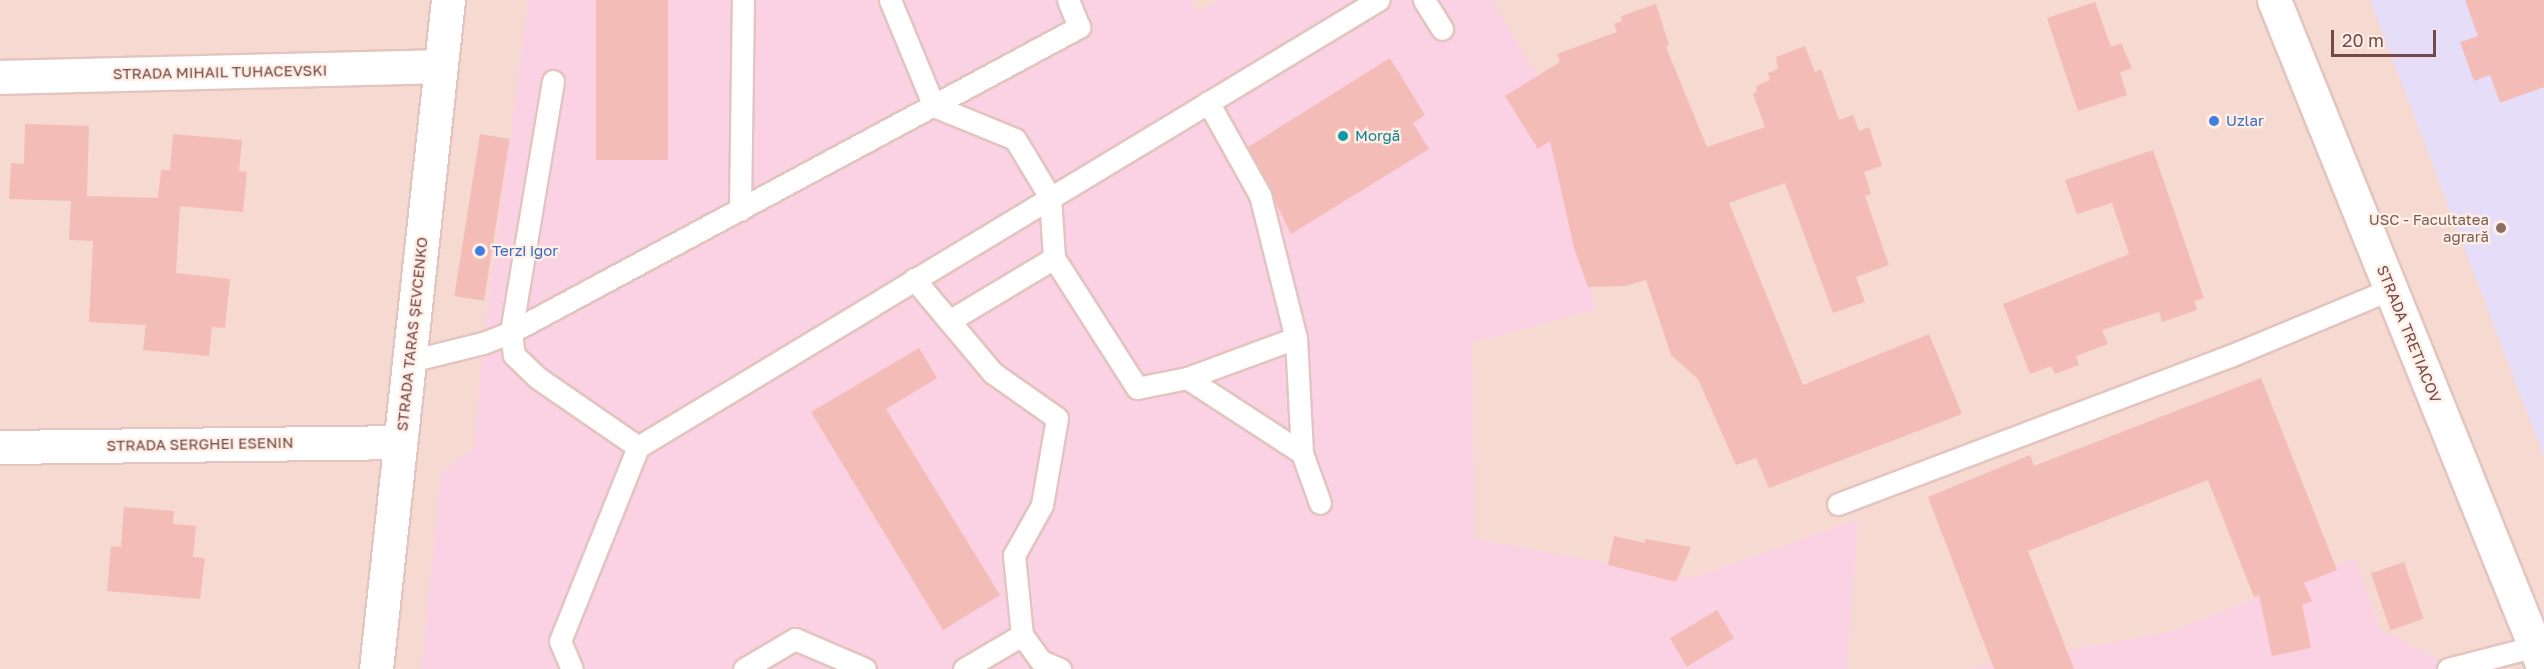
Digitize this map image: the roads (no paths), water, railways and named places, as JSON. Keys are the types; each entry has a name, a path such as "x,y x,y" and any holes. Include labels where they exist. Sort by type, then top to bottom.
{"street":[{"name":"STRADA TARAS ȘEVCENKO","path":"376,669 448,0"},
{"name":"STRADA TRETIACOV","path":"2274,0 2541,652"},
{"name":"STRADA MIHAIL TUHACEVSKI","path":"0,78 440,66"},
{"name":"STRADA SERGHEI ESENIN","path":"0,447 400,442"}],"lane":[{"path":"740,210 743,0"},
{"path":"890,0 934,106 1015,139 1050,197 1054,258 1137,388 1187,378 1296,338"},
{"path":"410,361 483,343 510,332 1079,27 1068,0"},
{"path":"572,669 560,641 638,447 1378,0"},
{"path":"1424,0 1442,29"},
{"path":"552,81 510,332 514,355 538,378 638,447"},
{"path":"1208,102 1260,195 1296,338 1302,453 1320,503"},
{"path":"949,321 1054,258"},
{"path":"914,279 993,373 1057,418 1042,505 1014,555 1022,635 1041,661 1060,669"},
{"path":"1838,504 2230,356 2391,289"},
{"path":"1187,378 1302,453"},
{"path":"964,669 1022,635"},
{"path":"744,669 795,639 865,669"},
{"path":"2448,669 2541,652"}],"place":[{"name":"Uzlar","path":"2214,121"},
{"name":"Morgă","path":"1343,136"},
{"name":"USC - Facultatea agrară","path":"2501,228"},
{"name":"Terzi igor","path":"480,251"}]}
